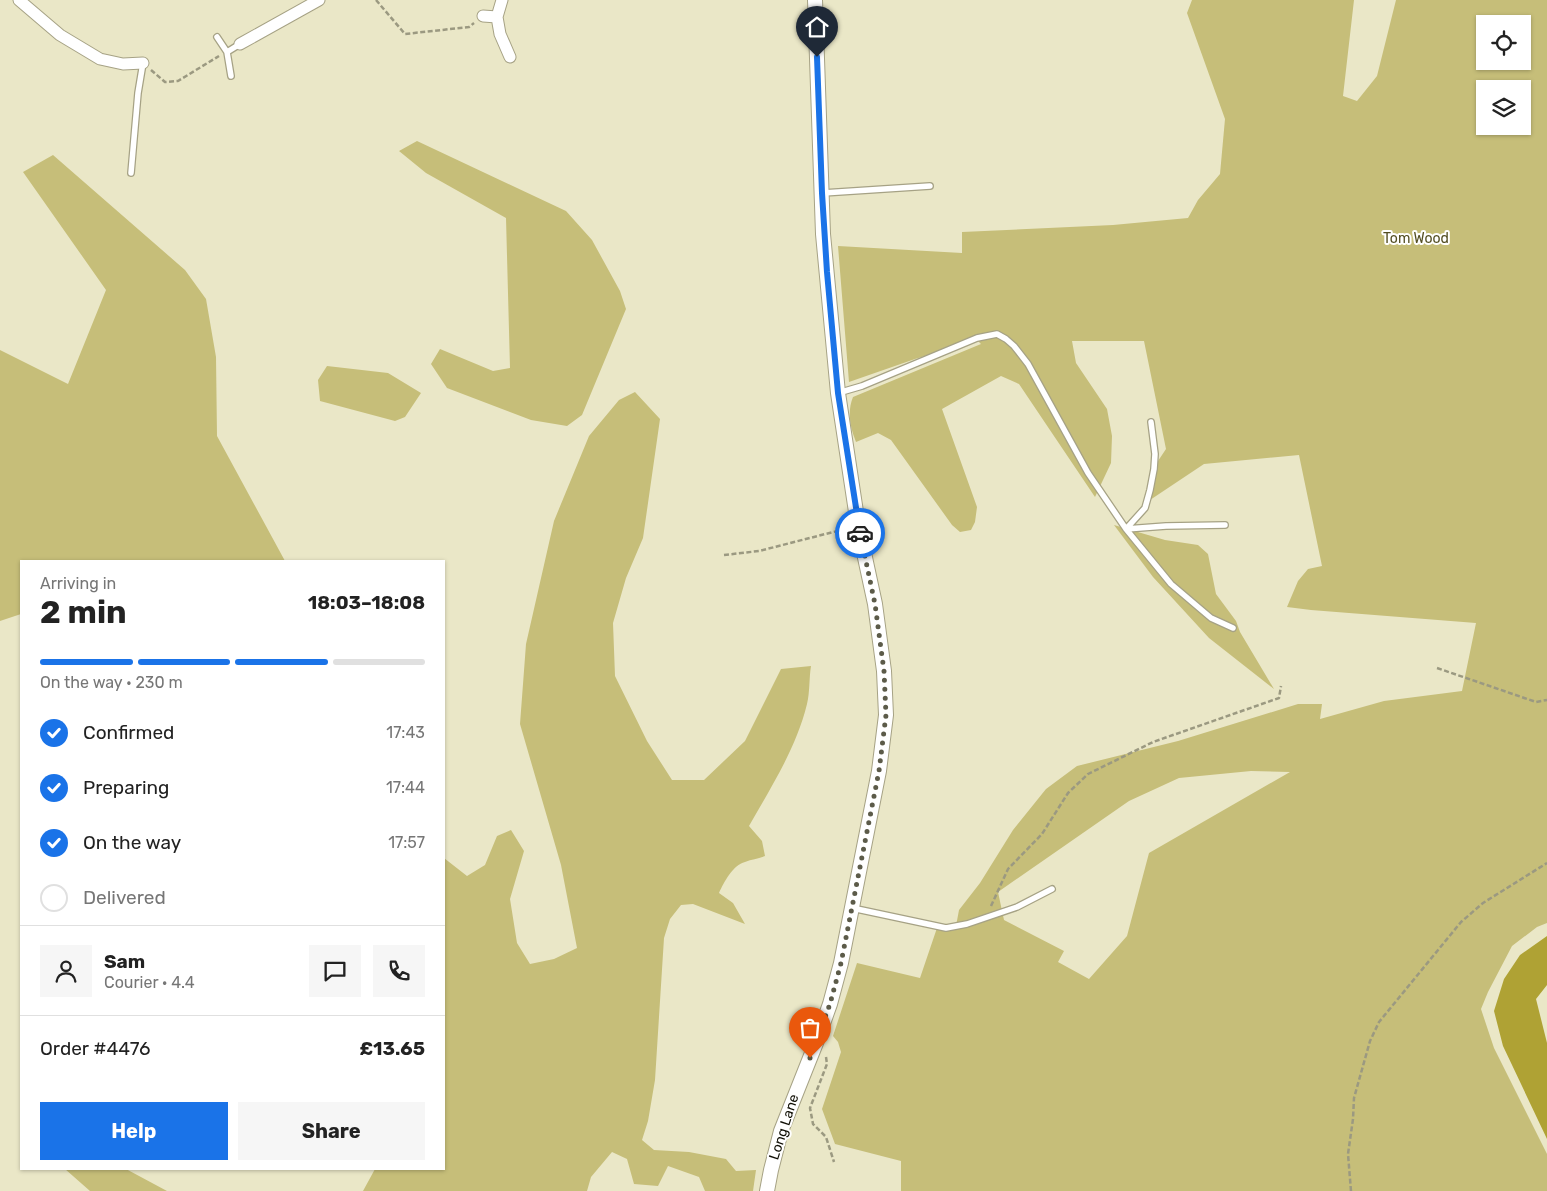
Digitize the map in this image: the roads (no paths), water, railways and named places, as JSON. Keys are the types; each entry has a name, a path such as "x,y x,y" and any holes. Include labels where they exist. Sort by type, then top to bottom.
{"street":[{"path":"19,0 60,35 100,59 123,64 143,63"},
{"path":"240,44 319,0"},
{"path":"502,0 496,16 500,34 510,56"},
{"name":"Long Lane","path":"768,1191 771,1170 781,1131 830,1004 841,963 879,771 886,715 884,671 875,604 858,525 838,393 824,244 815,0"},
{"path":"483,16 496,16"}],"lane":[{"path":"217,37 227,52 231,76"},
{"path":"227,52 240,44"},
{"path":"131,173 138,93 143,63"},
{"path":"822,193 930,186"},
{"path":"838,393 862,386 977,338 997,334 1006,339 1028,364 1088,472 1126,529 1171,584 1211,618 1233,628"},
{"path":"1126,529 1145,508 1150,490 1155,454 1151,422"},
{"path":"1126,529 1225,525"},
{"path":"852,908 946,928 967,924 1016,907 1052,889"}],"park label":[{"name":"Tom Wood","path":"1416,238"}]}
